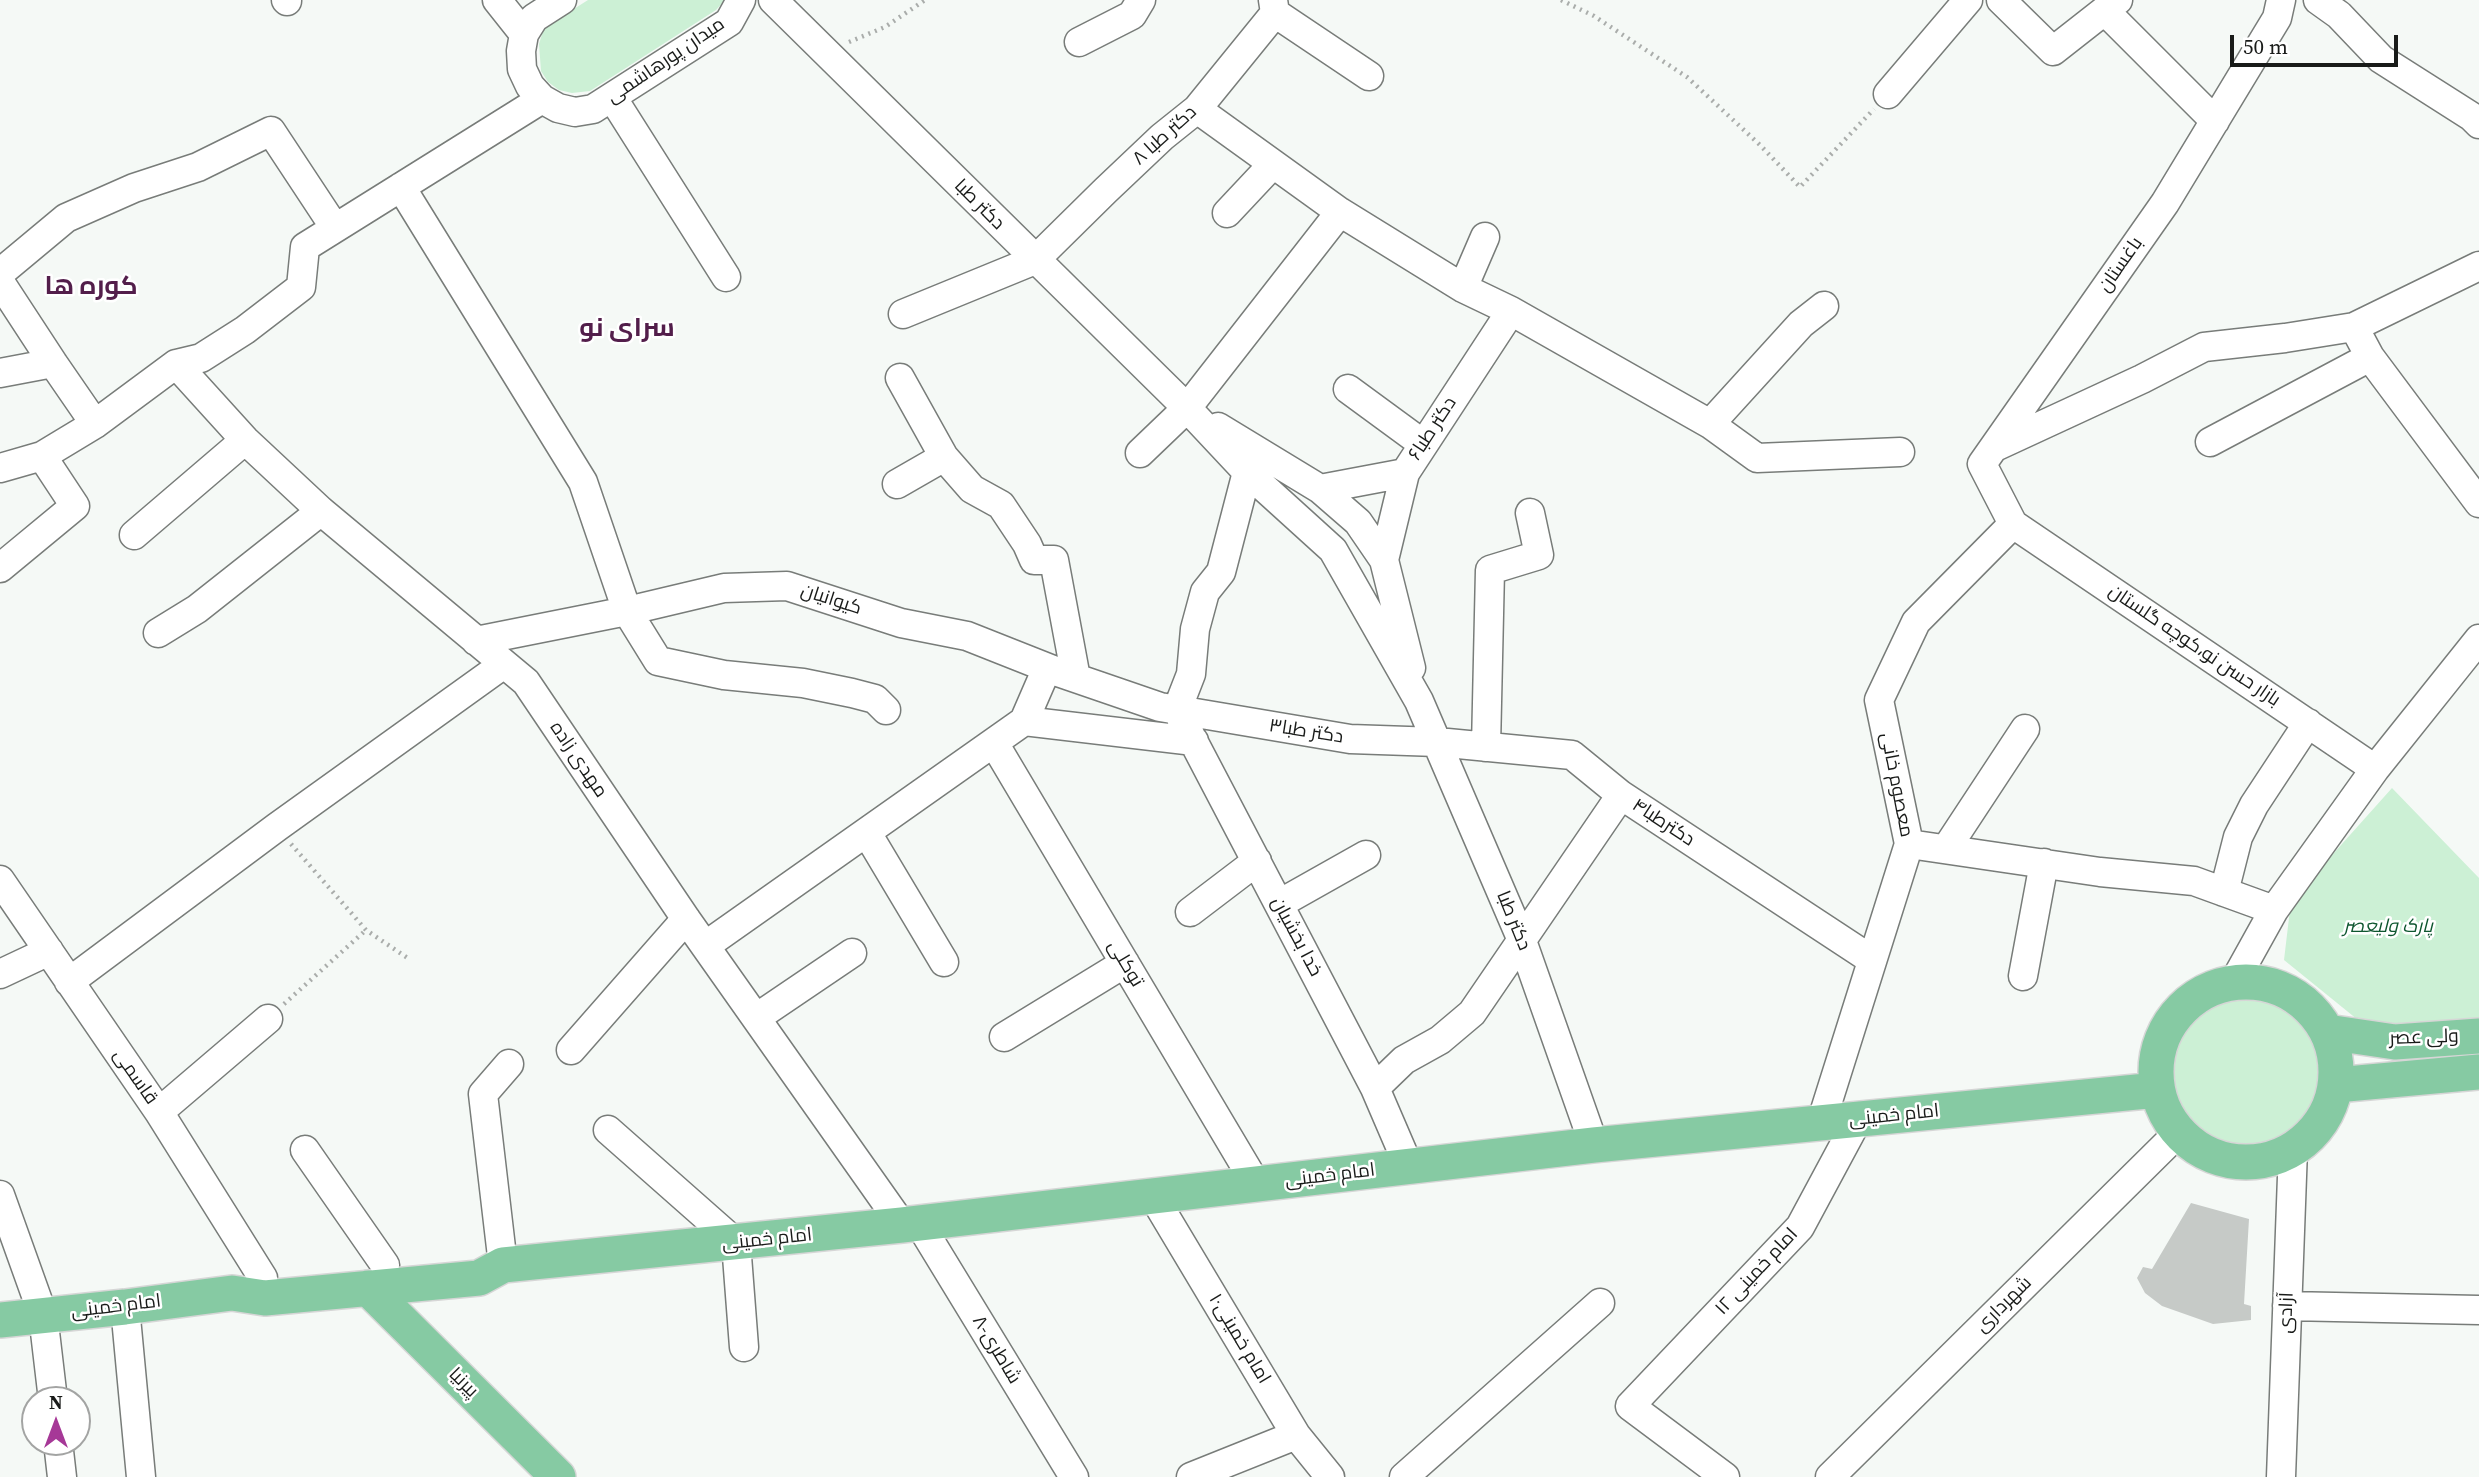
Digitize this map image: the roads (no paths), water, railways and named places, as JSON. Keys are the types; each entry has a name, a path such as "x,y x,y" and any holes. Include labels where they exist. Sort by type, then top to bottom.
{"main road":[{"path":"2234,982 2262,983 2289,992 2311,1009 2327,1032 2336,1058 2336,1085 2328,1110 2313,1132 2293,1149 2263,1160 2232,1161 2203,1151 2179,1132 2165,1113 2157,1090 2156,1060 2165,1030 2184,1006 2207,990 2234,982"},
{"name":"ولی عصر","path":"2327,1032 2395,1042 2479,1036"},
{"name":"ولی عصر","path":"2336,1085 2479,1072"},
{"name":"امام خمینی","path":"0,1320 125,1307 247,1285 265,1298 376,1277 480,1278 503,1265 910,1224 1594,1145 2157,1090"},
{"name":"پیرنیا","path":"376,1277 558,1477"}],"street":[{"path":"497,0 524,34"},
{"path":"0,468 42,456 96,424 176,364 201,358 245,330 301,287 304,247 542,99 530,86 522,69 524,34 534,18 562,0"},
{"name":"میدان پورهاشمی","path":"542,99 558,108 575,112 593,109 729,22 741,0"},
{"name":"دکتر طبا","path":"773,0 1187,408 1247,472 1333,550 1419,701 1437,742 1521,938 1594,1145"},
{"path":"1079,42 1132,15 1141,0"},
{"path":"1888,94 1968,0"},
{"path":"2001,0 2053,51 2112,6 2215,121"},
{"name":"باغستان","path":"2013,524 1982,464 2165,203 2277,18 2281,0"},
{"path":"2339,5 2381,59 2479,124"},
{"path":"1274,6 1369,76"},
{"name":"دکتر طبا ۸","path":"1035,260 1162,137 1197,109 1274,6"},
{"path":"612,97 726,276"},
{"path":"1197,109 1340,212 1463,288 1511,311 1710,424 1757,458 1900,452"},
{"path":"0,273 66,218 134,188 198,167 271,131 335,228"},
{"path":"1227,213 1273,164"},
{"path":"401,187 583,482 627,611 657,661 724,675 803,683 852,693 875,699 886,710"},
{"path":"1140,453 1187,408 1340,212"},
{"path":"1463,288 1485,237"},
{"path":"903,314 1035,260"},
{"path":"1993,447 2204,347 2354,327 2479,266"},
{"path":"0,282 96,424"},
{"path":"1710,424 1801,324 1824,306"},
{"name":"دکتر طبا۶","path":"1384,560 1405,473 1511,311"},
{"path":"2354,327 2370,357 2479,503"},
{"path":"2210,442 2370,357"},
{"path":"0,373 53,363"},
{"name":"مهدی زاده","path":"176,364 245,440 321,511 526,682 756,1018 910,1224"},
{"path":"900,378 944,457 972,489 1001,505 1027,544 1034,560 1054,560 1076,678"},
{"path":"1348,389 1423,444"},
{"name":"دکتر طبا","path":"1187,408 1320,489 1359,522 1384,560 1419,701"},
{"path":"134,535 245,440"},
{"path":"0,568 75,506 42,456"},
{"path":"897,484 944,457"},
{"path":"1177,710 1191,674 1195,629 1205,592 1222,572 1247,472"},
{"path":"1320,489 1405,473"},
{"path":"158,633 197,609 321,511"},
{"path":"1486,747 1490,570 1539,555 1530,513"},
{"path":"1333,550 1359,522"},
{"name":"بازار حسن نو،کوچه گلستان","path":"2013,524 2375,769"},
{"name":"معصوم خانی","path":"1821,1123 1909,844 1879,700 1916,622 2013,524"},
{"name":"کیوانیان","path":"476,641 627,611 724,588 787,586 901,623 967,636 1047,668 1160,707 1177,710"},
{"path":"2234,982 2274,909 2375,769 2479,639"},
{"path":"69,982 277,827 504,664"},
{"path":"705,946 1024,721 1047,668"},
{"name":"خدا بخشیان","path":"1177,710 1376,1088 1409,1167"},
{"name":"دکتر طبا۳","path":"1177,710 1350,739 1437,742"},
{"path":"1024,721 1194,741"},
{"path":"2224,892 2238,837 2254,805 2308,723"},
{"path":"1946,849 2025,729"},
{"name":"دکترطبا۴","path":"1437,742 1572,755 1620,795 1872,960"},
{"name":"توکلی","path":"994,743 1256,1184"},
{"path":"1376,1088 1404,1060 1440,1040 1472,1013 1620,795"},
{"path":"867,833 944,962"},
{"path":"1909,844 2101,872 2194,881 2274,909"},
{"path":"1279,904 1366,855"},
{"path":"1190,912 1257,861"},
{"path":"2023,976 2044,863"},
{"name":"قاسمی","path":"0,880 159,1112 247,1285"},
{"path":"571,1049 686,919"},
{"path":"0,974 49,951"},
{"path":"756,1018 852,953"},
{"path":"1004,1037 1125,963"},
{"path":"159,1112 268,1019"},
{"path":"503,1265 483,1094 509,1064"},
{"name":"امام خمینی ۱۲","path":"1725,1477 1630,1406 1800,1227 1858,1119"},
{"path":"608,1130 736,1243 744,1348"},
{"name":"شهرداری","path":"1830,1477 2179,1132"},
{"name":"آزادی","path":"2281,1467 2293,1149"},
{"path":"304,1150 376,1277"},
{"path":"0,1195 43,1315 51,1386"},
{"name":"امام خمینی۱۰","path":"1153,1196 1296,1436 1330,1477"},
{"name":"۸-شاطری","path":"910,1224 1074,1477"},
{"path":"1416,1473 1600,1303"},
{"path":"2287,1306 2479,1310"},
{"path":"125,1307 141,1477"},
{"path":"1191,1477 1296,1436"},
{"path":"60,1456 62,1477"},
{"path":"2261,1477 2281,1467"}],"district":[{"name":"کوره ها","path":"91,287"},
{"name":"سرای نو","path":"627,329"}],"park label":[{"name":"پارک ولیعصر","path":"2388,927"}]}
